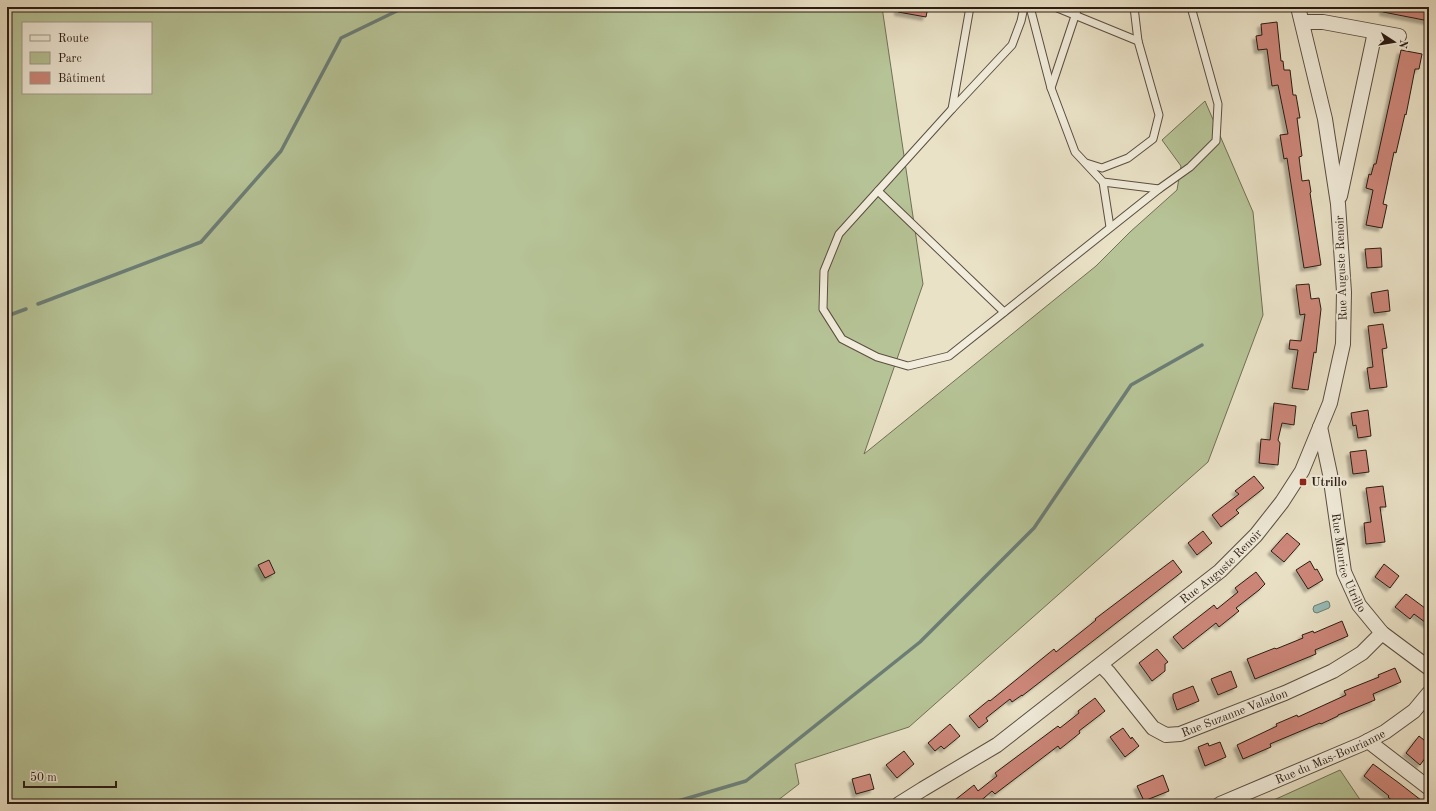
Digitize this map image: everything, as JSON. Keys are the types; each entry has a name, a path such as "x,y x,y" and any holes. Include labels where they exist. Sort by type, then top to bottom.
{"street":[{"name":"Rue Auguste Renoir","path":"899,804 997,745 1220,571 1256,535 1282,502 1302,471 1330,403 1343,344 1344,292 1338,204 1325,119 1298,7"},
{"path":"1302,22 1324,22 1399,36"},
{"name":"Rue Auguste Renoir","path":"1338,204 1375,32"},
{"name":"Rue Maurice Utrillo","path":"1320,427 1330,474 1344,572 1359,605 1382,633 1429,668"},
{"name":"Rue Suzanne Valadon","path":"1101,665 1152,728 1166,735 1180,734 1284,693 1333,671 1362,654 1382,633"},
{"name":"Rue du Mas-Bourianne","path":"1220,804 1368,741 1384,732 1414,711 1429,692"},
{"path":"1368,741 1429,788"}],"lane":[{"path":"952,109 970,7"},
{"path":"1024,7 1021,21 1012,46 952,109 839,234 824,271 823,309 842,339 877,357 908,366 949,356 1110,227 1190,167 1216,141 1218,104 1191,7"},
{"path":"1030,7 1051,88 1074,152 1103,182 1110,227"},
{"path":"1055,7 1138,40"},
{"path":"1051,88 1078,7"},
{"path":"1084,162 1102,168 1128,158 1153,139 1159,115 1138,40 1134,7"},
{"path":"1103,182 1159,189"},
{"path":"878,191 1004,312"}],"green space":[{"path":"7,7 882,7 923,284 864,454 1096,266 1130,232 1177,190 1181,166 1162,140 1205,101 1253,212 1263,315 1208,462 909,727 795,764 799,784 773,804 7,804"},
{"path":"1340,770 1363,804 1265,804"}],"water":[{"path":"1327,601 1329,602 1329,608 1317,613 1314,612 1314,606"}],"building":[{"path":"898,7 928,7 926,17 898,12"},
{"path":"1384,7 1429,7 1429,21 1383,12"},
{"path":"1277,22 1281,61 1283,61 1284,70 1290,70 1293,95 1296,95 1300,118 1297,118 1302,156 1299,157 1302,181 1309,180 1321,265 1304,268 1287,158 1284,159 1280,135 1288,134 1278,85 1272,86 1267,49 1258,50 1256,36 1262,35 1261,24"},
{"path":"1401,50 1422,54 1419,69 1415,69 1406,115 1405,114 1396,153 1394,152 1383,204 1387,205 1382,228 1366,225 1373,190 1366,188 1369,174 1371,175 1374,164 1376,164"},
{"path":"1381,248 1382,267 1367,268 1365,249"},
{"path":"1309,284 1311,299 1319,298 1321,309 1316,353 1314,352 1308,390 1292,388 1298,350 1289,349 1290,340 1301,341 1305,314 1300,315 1296,285"},
{"path":"1388,290 1390,311 1374,313 1371,293"},
{"path":"1383,324 1387,348 1382,349 1387,387 1370,389 1367,368 1373,367 1368,326"},
{"path":"1274,403 1296,406 1294,425 1282,423 1278,440 1280,443 1278,465 1259,463 1261,439 1270,440"},
{"path":"1368,410 1371,436 1358,438 1356,425 1353,426 1351,413"},
{"path":"1366,450 1369,472 1353,474 1350,452"},
{"path":"1254,476 1264,488 1236,510 1239,513 1221,527 1212,515 1239,494 1235,491"},
{"path":"1383,486 1386,507 1380,507 1385,542 1366,544 1364,523 1371,522 1366,488"},
{"path":"1203,531 1212,543 1197,555 1188,543"},
{"path":"1287,533 1300,544 1284,562 1271,551"},
{"path":"269,560 275,573 265,578 258,565"},
{"path":"1173,560 1182,572 1022,696 1012,702 1010,699 986,718 988,721 979,728 969,716 989,700 990,701 1054,649 1056,652 1096,620 1095,619"},
{"path":"1310,561 1315,570 1317,569 1323,580 1308,589 1296,570"},
{"path":"1384,564 1399,576 1390,588 1375,577"},
{"path":"1256,572 1265,584 1236,608 1239,611 1219,627 1216,623 1183,649 1173,637 1214,605 1217,609 1238,592 1235,588"},
{"path":"1406,594 1429,611 1429,625 1414,614 1410,619 1395,607"},
{"path":"1342,621 1348,636 1315,650 1316,654 1255,679 1247,659 1303,638 1302,635 1313,631 1314,633"},
{"path":"1157,649 1168,662 1165,664 1165,671 1152,681 1139,663"},
{"path":"1395,668 1401,682 1373,694 1375,700 1338,715 1321,724 1320,723 1270,744 1271,747 1243,759 1237,745 1277,726 1276,724 1297,715 1298,717 1346,695 1344,691 1379,677 1378,675"},
{"path":"1231,671 1237,687 1218,695 1211,679"},
{"path":"1193,686 1199,701 1177,710 1173,694"},
{"path":"1095,698 1105,711 1079,731 1080,733 1060,749 1058,746 995,794 992,791 977,804 950,804 974,785 978,791 997,776 995,773 1058,726 1060,728"},
{"path":"950,724 960,736 944,749 941,746 935,751 928,743"},
{"path":"1123,728 1131,739 1132,737 1139,746 1125,757 1110,737"},
{"path":"1419,736 1429,744 1429,753 1420,765 1406,753"},
{"path":"1220,742 1226,757 1205,766 1198,747 1208,743 1209,746"},
{"path":"904,751 914,764 897,778 886,765"},
{"path":"1373,764 1426,804 1396,804 1388,797 1389,796 1364,776"},
{"path":"870,774 874,789 856,794 852,779"},
{"path":"1163,775 1169,791 1144,801 1137,786"}],"waterway":[{"path":"38,304 201,242 281,151 341,38 405,7"},
{"path":"7,316 26,309"},
{"path":"668,804 746,781 920,642 1034,528 1131,385 1202,345"}],"place":[{"name":"Utrillo","path":"1303,482"}]}
